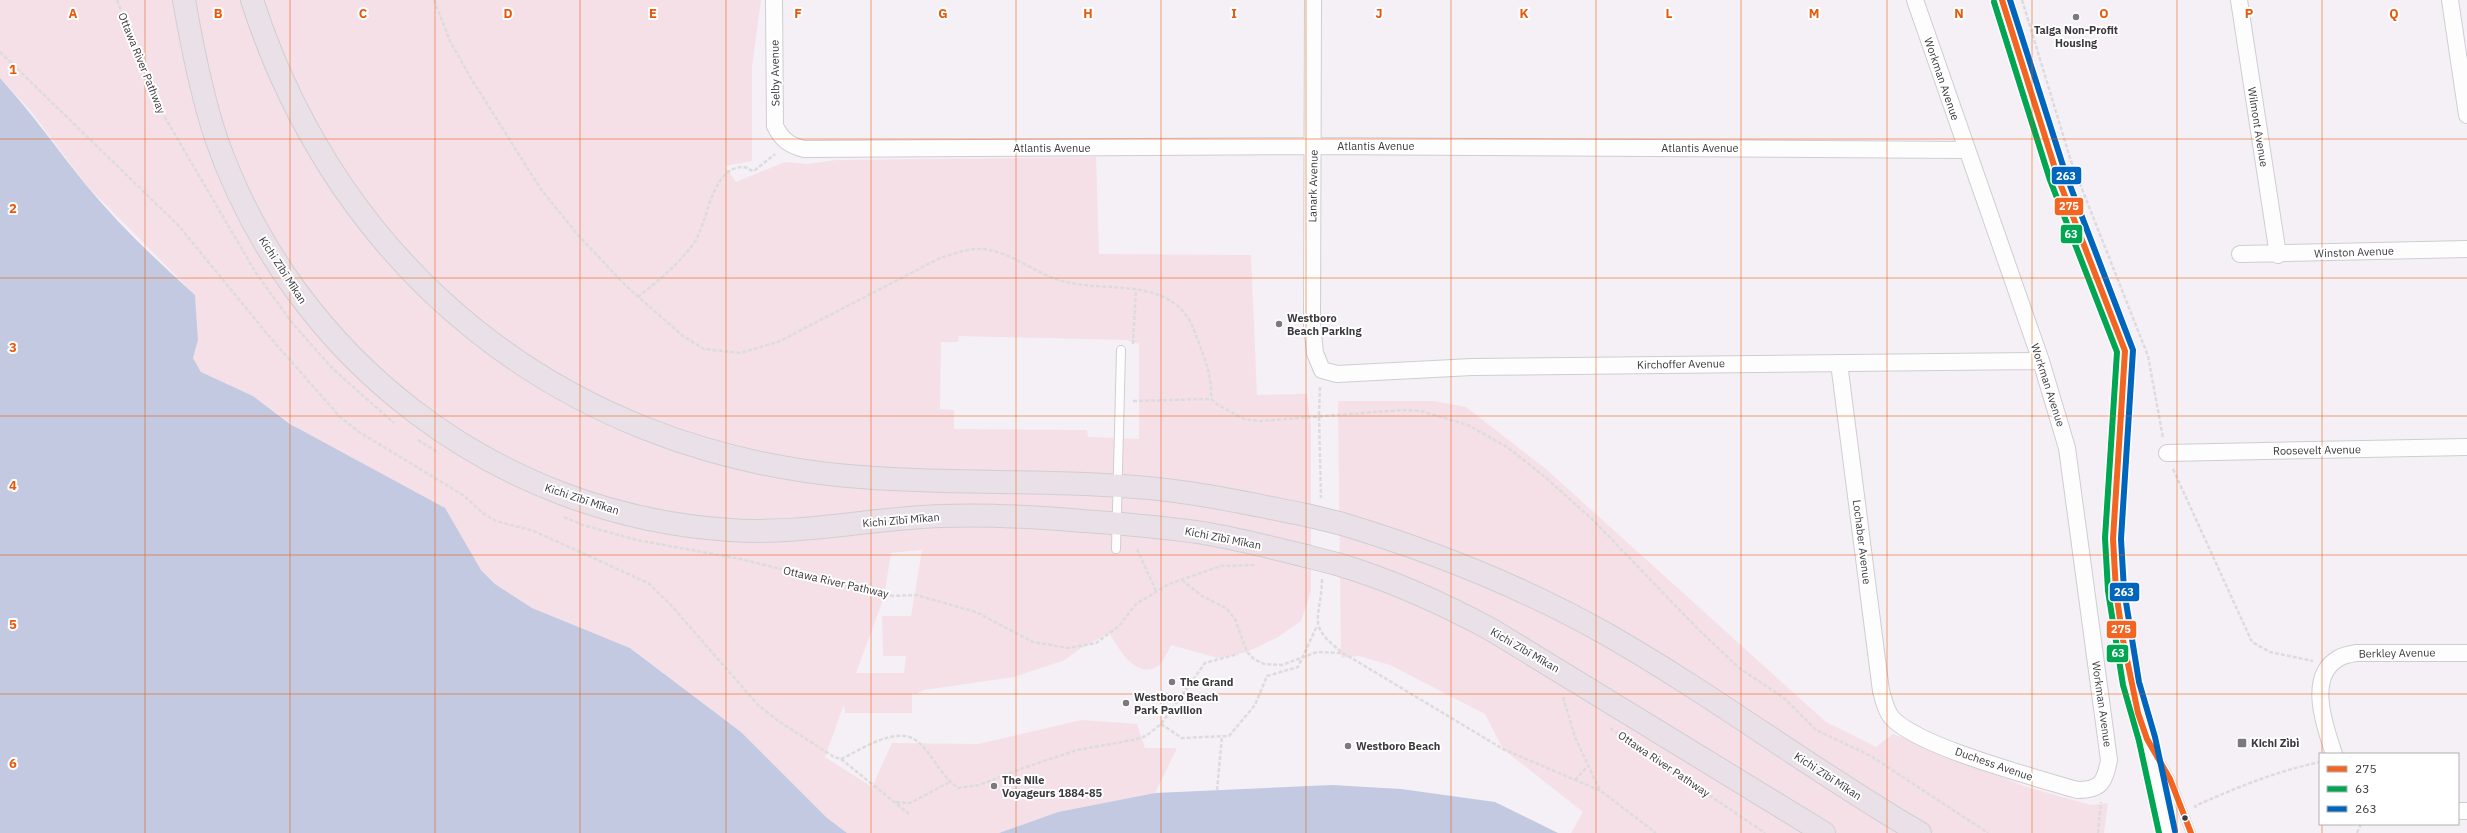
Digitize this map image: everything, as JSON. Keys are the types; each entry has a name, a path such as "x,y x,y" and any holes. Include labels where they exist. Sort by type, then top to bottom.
{"highway":[{"name":"Kichi Zībī Mīkan","path":"184,0 198,76 216,138 252,221 300,298 363,369 442,432 483,457 552,490 618,512 726,530 800,531 903,518 968,515 1118,524 1212,534 1337,564 1379,578 1435,600 1492,630 1824,833"},
{"name":"Kichi Zībī Mīkan","path":"252,0 277,68 302,122 334,176 372,227 429,289 481,334 575,397 615,416 681,442 788,468 848,476 1119,486 1193,494 1306,515 1339,523 1396,541 1483,573 1584,622 1658,665 1920,833"}],"street":[{"name":"Selby Avenue","path":"774,0 775,126 781,137 787,143"},
{"name":"Lanark Avenue","path":"1313,0 1314,146 1312,325 1315,353 1322,370"},
{"name":"Workman Avenue","path":"1915,0 1966,150 2041,361 2067,448 2109,760 2107,774 2100,785"},
{"name":"Wilmont Avenue","path":"2239,0 2278,255"},
{"path":"2450,0 2467,115"},
{"name":"Atlantis Avenue","path":"787,143 804,149 1314,146 1966,150"},
{"name":"Winston Avenue","path":"2240,254 2278,255 2467,249"},
{"name":"Kirchoffer Avenue","path":"1322,370 1337,374 1472,367 2041,361"},
{"name":"Lochaber Avenue","path":"1839,363 1881,691 1887,711 1893,718"},
{"name":"Roosevelt Avenue","path":"2168,453 2467,447"},
{"name":"Berkley Avenue","path":"2329,665 2340,657 2357,653 2467,653"},
{"path":"2329,665 2323,676 2321,709 2334,753"},
{"name":"Duchess Avenue","path":"1893,718 1919,736 2020,773 2077,790 2089,790 2100,785"}],"lane":[{"path":"2002,0 2058,178 2122,344 2125,358 2113,539 2116,590 2131,684 2147,739 2167,833"},
{"path":"1116,549 1119,486 1121,350"},
{"path":"2147,739 2170,779 2191,833"}],"path":[{"name":"Ottawa River Pathway","path":"117,0 151,92 204,187"},
{"path":"434,0 450,41 469,75 540,188 578,235 638,297 683,336 704,349 740,353 778,342 940,258 969,250 989,250 1003,254 1046,276 1067,283 1089,287 1136,289 1161,295 1174,304 1188,319 1210,370 1211,399"},
{"path":"2022,0 2071,161 2148,356 2154,376 2158,417 2177,479 2252,642 2270,652 2329,665"},
{"path":"0,52 178,225 268,336 340,417 359,432 463,494 484,514 496,521 534,531 648,583 670,604 766,712 834,757 841,759 909,814"},
{"path":"638,297 672,268 694,243 702,226 712,194 723,177 732,169 744,166 754,171 787,143"},
{"path":"1134,344 1136,289"},
{"path":"1321,495 1319,415 1322,370"},
{"path":"1121,402 1211,399 1225,410 1249,420 1388,410 1421,411 1468,425 1496,440 1545,477 1593,520 1702,632 1748,675 1784,698 1816,730 1871,756 1988,833"},
{"name":"Ottawa River Pathway","path":"622,536 740,559 893,596 916,595 976,612 1034,642 1068,648 1096,643 1119,626 1136,604 1156,591 1221,566 1259,565"},
{"path":"1137,549 1156,591"},
{"path":"1182,580 1202,596 1226,608 1235,618 1247,652 1254,659 1264,664 1282,665 1317,652 1343,653"},
{"path":"1161,724 1182,738 1229,736 1240,726 1255,704 1267,676 1298,667 1317,626 1322,581"},
{"path":"1317,626 1328,641 1343,653 1503,749 1601,791 1656,833"},
{"path":"841,759 879,741 896,736 908,737 918,742 950,782 958,788 979,785 1051,758 1078,750 1133,740 1146,736 1161,724 1205,663 1238,654"},
{"path":"1569,700 1562,696 1575,737 1601,791"},
{"name":"Ottawa River Pathway","path":"1608,726 1765,833"},
{"path":"1217,790 1222,737"},
{"path":"2195,806 2279,773 2319,762"},
{"path":"1575,780 1588,766"},
{"path":"895,802 910,803 950,782"},
{"path":"2098,833 2100,785"}],"shaded area":[{"path":"0,0 761,0 752,67 752,161 725,166 736,182 785,162 808,164 836,160 1096,157 1099,254 1251,255 1257,395 1307,394 1311,425 1311,591 1301,621 1278,637 1247,652 1218,658 1171,645 1160,664 1150,669 1142,669 1135,666 1123,654 1109,633 1078,650 1065,660 1014,677 924,690 916,694 912,693 912,713 845,713 844,704 825,757 872,787 892,743 978,744 1082,720 1137,724 1145,748 1177,748 1155,793 1058,812 999,833 847,833 827,818 741,732 632,649 532,608 495,584 481,570 469,552 253,396 201,372 193,358 198,340 195,295 87,186 30,110 0,78","holes":["959,336 1127,340 1139,344 1139,439 1088,437 1087,430 954,429 954,410 940,409 941,342 958,342","922,550 911,616 882,616 883,656 906,656 904,673 856,673 884,597 891,553"]},
{"path":"1338,401 1434,401 1466,407 1546,469 1826,722 1876,747 1893,734 2024,786 2090,805 2108,803 2104,833 1571,833 1583,812 1503,749 1485,714 1390,665 1359,656 1341,658"}],"water":[{"path":"0,78 111,214 166,269 195,295 198,340 193,358 201,372 253,396 290,424 445,508 481,570 495,584 532,608 630,648 741,732 827,818 847,833 0,833"},
{"path":"1332,785 1401,789 1495,802 1558,833 999,833 1058,812 1155,793"}],"transit line":[{"name":"275","path":"2002,0 2058,178 2125,351 2113,539 2116,591 2123,640 2138,713 2147,739 2170,779 2191,833"},
{"name":"263","path":"2010,0 2066,175 2133,350 2121,539 2124,590 2139,682 2155,737 2175,831"},
{"name":"63","path":"1994,2 2050,180 2117,352 2105,538 2108,591 2123,685 2139,741 2159,833"}],"place":[{"name":"Taiga Non-Profit Housing","path":"2076,17"},
{"name":"Westboro Beach Parking","path":"1279,324"},
{"name":"The Grand","path":"1172,682"},
{"name":"Westboro Beach Park Pavilion","path":"1126,703"},
{"name":"Kichi Zìbì","path":"2242,743"},
{"name":"Westboro Beach","path":"1348,746"},
{"name":"The Nile Voyageurs 1884-85","path":"994,786"}]}
